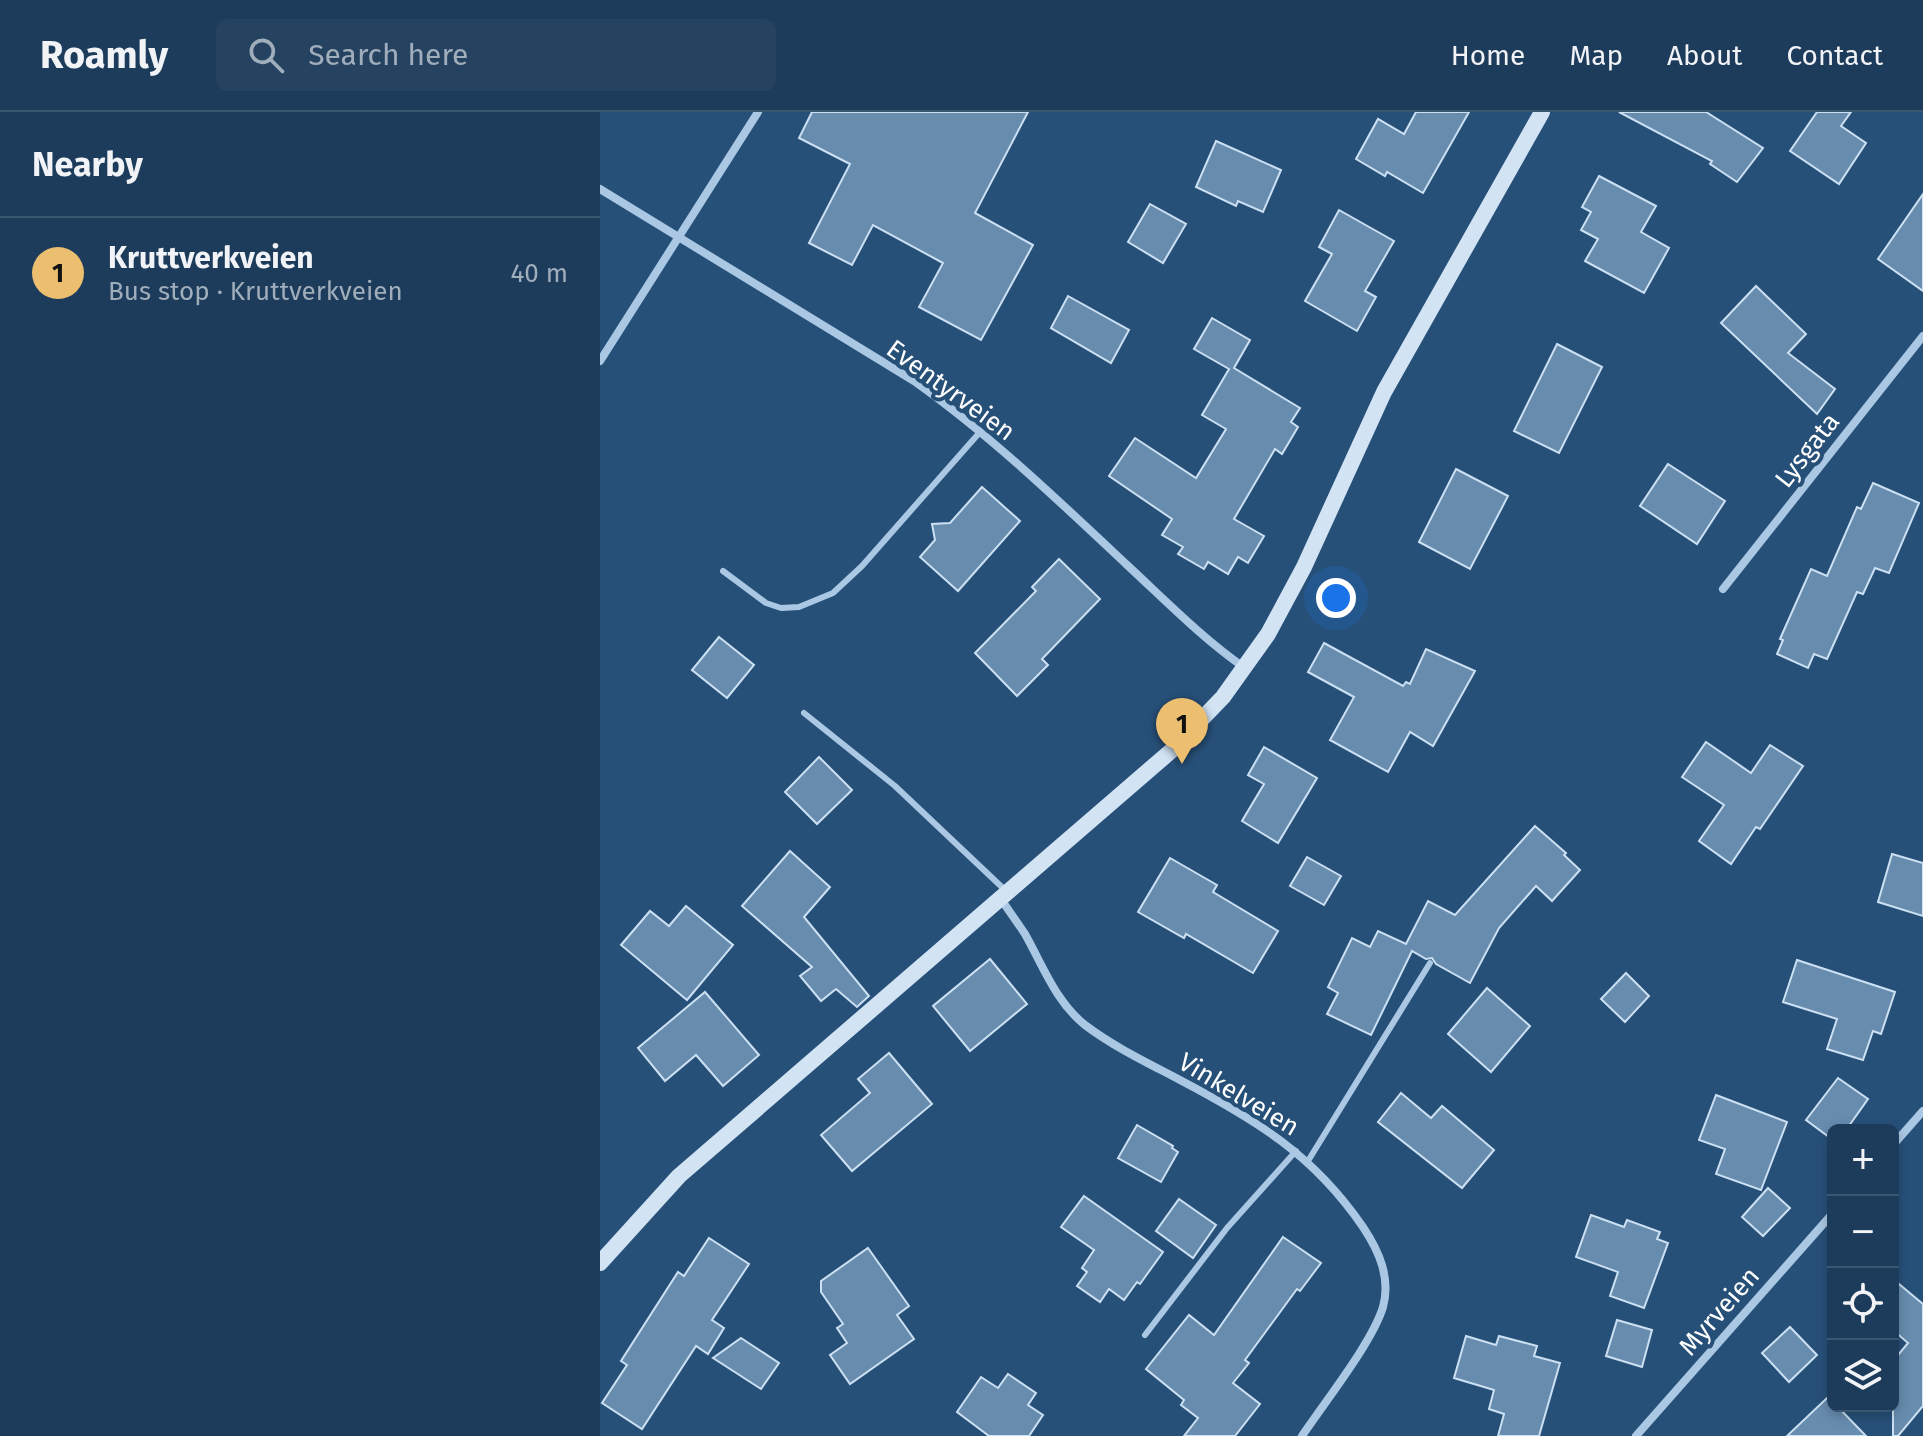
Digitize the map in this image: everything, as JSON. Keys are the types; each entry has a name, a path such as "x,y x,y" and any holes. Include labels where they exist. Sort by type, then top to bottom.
{"street":[{"path":"600,361 758,112"},
{"path":"600,1263 689,1167 1171,751 1198,725 1245,668 1293,589 1384,392 1418,328 1542,112"},
{"name":"Eventyrveien","path":"600,189 914,381 1040,484 1197,631 1245,668"},
{"name":"Lysgata","path":"1723,589 1923,336"},
{"name":"Vinkelveien","path":"1004,895 1054,989 1082,1023 1128,1053 1264,1127 1308,1161 1337,1192 1369,1237 1385,1274 1383,1307 1374,1326 1302,1436"},
{"path":"1899,1138 1923,1111"},
{"name":"Myrveien","path":"1636,1436 1827,1220"}],"lane":[{"path":"723,571 766,603 781,608 799,607 833,593 862,566 980,432"},
{"path":"804,713 895,786 1004,895"},
{"path":"1308,1161 1430,963"},
{"path":"1145,1335 1227,1228 1296,1151"}],"building":[{"path":"812,112 1028,112 975,213 1033,245 981,340 919,307 943,263 873,225 852,265 809,243 850,164 799,138"},
{"path":"1416,112 1469,112 1423,193 1387,172 1385,176 1356,159 1378,119 1404,134"},
{"path":"1619,112 1706,112 1763,148 1737,182 1710,164 1712,161"},
{"path":"1817,112 1851,112 1841,126 1866,143 1839,184 1790,151"},
{"path":"1216,141 1281,170 1263,212 1238,201 1236,206 1196,187"},
{"path":"1599,176 1656,206 1641,232 1669,248 1644,293 1585,261 1598,239 1581,230 1591,212 1582,207"},
{"path":"1923,194 1923,291 1878,259"},
{"path":"1150,204 1186,224 1163,263 1128,242"},
{"path":"1339,210 1394,241 1365,291 1376,297 1357,331 1305,301 1332,254 1319,247"},
{"path":"1756,286 1806,334 1788,353 1835,389 1817,414 1721,323"},
{"path":"1068,296 1129,330 1111,363 1051,328"},
{"path":"1212,318 1250,340 1234,368 1300,408 1291,422 1298,427 1282,454 1275,449 1234,519 1264,536 1248,563 1238,557 1228,574 1208,562 1204,569 1178,554 1183,547 1162,535 1172,519 1109,476 1135,438 1196,478 1226,429 1202,415 1229,369 1194,349"},
{"path":"1557,344 1602,367 1559,453 1514,431"},
{"path":"1668,464 1725,501 1697,544 1640,506"},
{"path":"1456,469 1508,496 1470,569 1419,542"},
{"path":"1873,483 1919,503 1889,573 1875,568 1863,594 1857,592 1827,659 1814,654 1808,668 1777,654 1783,640 1780,639 1811,569 1827,576 1857,507 1861,509"},
{"path":"982,487 1020,521 958,591 920,557 935,540 932,524 950,523"},
{"path":"1059,559 1100,599 1042,659 1048,665 1017,696 975,653 1036,591 1032,587"},
{"path":"719,637 754,665 727,698 692,670"},
{"path":"1324,643 1403,686 1406,682 1410,684 1426,649 1475,671 1433,746 1410,732 1388,772 1330,740 1354,697 1308,672"},
{"path":"1706,742 1751,773 1770,745 1803,766 1760,829 1756,827 1731,864 1699,841 1724,805 1682,777"},
{"path":"1264,747 1317,778 1278,843 1242,821 1264,784 1248,775"},
{"path":"819,757 852,790 817,824 785,792"},
{"path":"1535,826 1580,870 1552,901 1536,886 1499,928 1470,983 1436,964 1432,958 1426,959 1412,951 1371,1035 1327,1014 1338,993 1328,987 1352,938 1370,947 1378,931 1406,944 1428,901 1455,915"},
{"path":"790,851 830,887 804,917 869,996 857,1007 836,989 821,1001 800,976 812,967 742,906"},
{"path":"1892,854 1923,863 1923,916 1878,902"},
{"path":"1307,857 1341,876 1324,905 1290,886"},
{"path":"1170,858 1217,885 1213,892 1278,931 1253,973 1186,934 1184,938 1138,912"},
{"path":"686,906 733,945 687,1000 621,945 650,911 669,926"},
{"path":"990,959 1027,1004 970,1051 933,1006"},
{"path":"1797,960 1895,992 1881,1034 1873,1031 1863,1060 1827,1049 1837,1019 1783,1002"},
{"path":"1626,973 1649,996 1625,1022 1601,999"},
{"path":"1487,988 1530,1026 1491,1072 1448,1034"},
{"path":"705,992 759,1055 723,1086 696,1055 665,1081 638,1048"},
{"path":"889,1053 932,1104 852,1171 821,1135 870,1093 858,1079"},
{"path":"1838,1078 1868,1099 1850,1124 1827,1124 1827,1136 1806,1120"},
{"path":"1401,1093 1431,1118 1442,1106 1494,1150 1462,1188 1378,1122"},
{"path":"1716,1095 1787,1122 1761,1190 1716,1174 1725,1149 1699,1140"},
{"path":"1137,1125 1178,1152 1161,1182 1118,1158"},
{"path":"1768,1188 1790,1208 1763,1236 1742,1217"},
{"path":"1084,1196 1163,1252 1124,1300 1109,1289 1100,1302 1077,1286 1087,1272 1082,1268 1094,1250 1061,1227"},
{"path":"1179,1199 1216,1225 1193,1258 1156,1231"},
{"path":"1591,1215 1624,1227 1627,1220 1660,1232 1657,1239 1668,1243 1644,1308 1610,1296 1618,1272 1576,1257"},
{"path":"1283,1237 1321,1263 1300,1291 1297,1289 1245,1360 1249,1363 1233,1383 1260,1404 1235,1436 1184,1436 1198,1418 1181,1405 1184,1400 1146,1369 1189,1315 1214,1335"},
{"path":"709,1238 749,1264 712,1320 724,1328 708,1354 696,1346 642,1429 602,1403 627,1365 621,1361 678,1272 684,1276"},
{"path":"868,1248 909,1306 897,1315 914,1339 850,1384 830,1355 847,1343 837,1328 843,1324 821,1292 821,1281"},
{"path":"1899,1284 1923,1304 1923,1406 1898,1436 1893,1436 1893,1412 1899,1412 1899,1354 1908,1343 1899,1335"},
{"path":"1617,1320 1652,1330 1642,1367 1606,1356"},
{"path":"1790,1327 1817,1355 1789,1382 1762,1353"},
{"path":"1466,1336 1496,1345 1499,1336 1537,1346 1534,1356 1560,1363 1539,1436 1498,1436 1504,1414 1489,1409 1494,1390 1454,1378"},
{"path":"741,1338 779,1363 761,1389 713,1358"},
{"path":"1008,1374 1036,1393 1028,1405 1043,1415 1029,1436 989,1436 957,1412 981,1377 998,1388"},
{"path":"1827,1398 1827,1412 1843,1412 1866,1436 1787,1436"}],"place":[{"name":"Kruttverkveien","path":"1182,764"}]}
